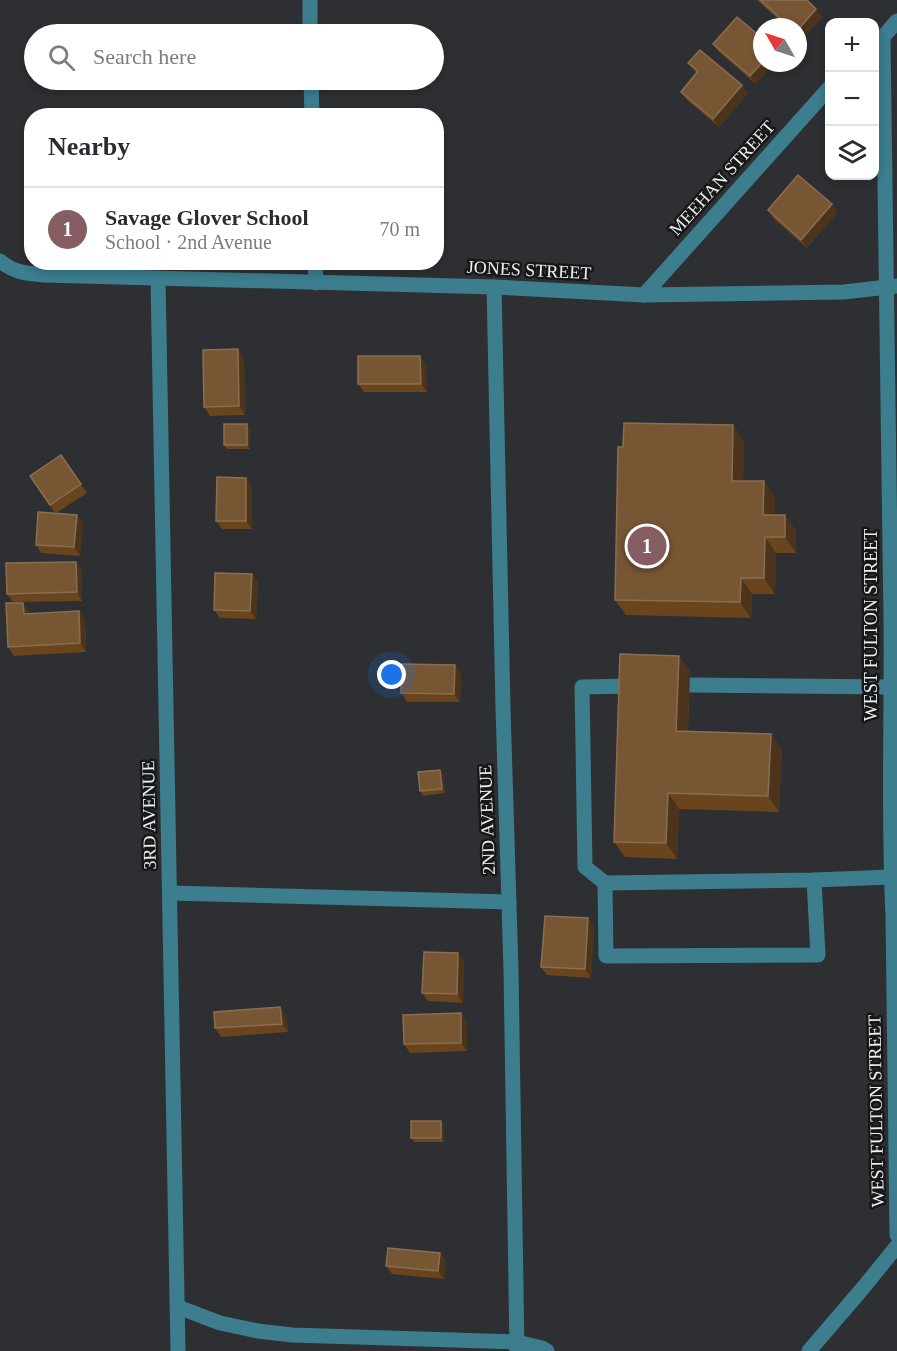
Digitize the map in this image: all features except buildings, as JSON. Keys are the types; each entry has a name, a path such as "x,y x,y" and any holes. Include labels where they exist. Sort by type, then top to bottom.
{"street":[{"path":"310,0 310,24"},
{"name":"WEST FULTON STREET","path":"897,21 879,41 892,287 891,877 895,916 897,1235"},
{"path":"311,90 312,108"},
{"name":"MEEHAN STREET","path":"644,295 825,93"},
{"name":"JONES STREET","path":"0,261 10,269 21,273 44,275 494,287 644,295 844,292 892,287"},
{"path":"315,270 316,283"},
{"name":"3RD AVENUE","path":"158,279 178,1351"},
{"name":"2ND AVENUE","path":"494,287 502,685 511,970 517,1347"},
{"path":"689,685 891,687"},
{"path":"630,686 582,687 585,867 605,883 891,877"},
{"path":"605,883 606,956 818,955 814,880"},
{"path":"170,893 509,902"},
{"path":"809,1351 897,1246"},
{"path":"178,1307 220,1323 258,1331 292,1335 542,1348 547,1351"}],"place":[{"name":"Savage Glover School","path":"647,546"}]}
